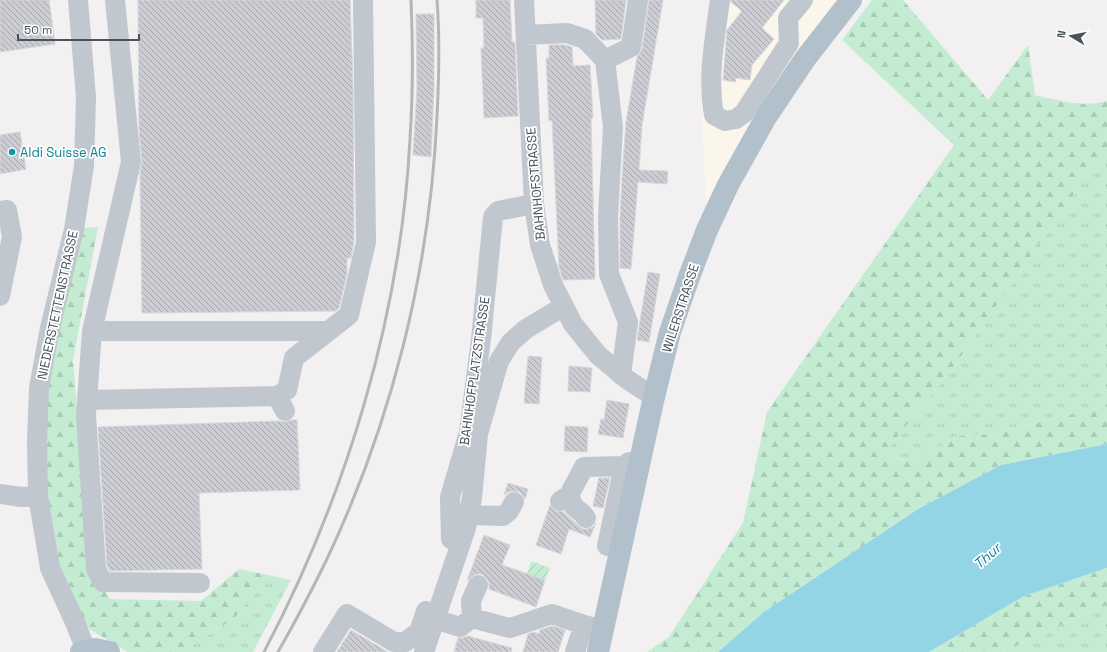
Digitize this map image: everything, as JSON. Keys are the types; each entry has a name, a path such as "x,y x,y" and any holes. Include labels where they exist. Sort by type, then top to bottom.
{"main road":[{"name":"WILERSTRASSE","path":"598,652 593,628 632,465 654,397 670,332 688,277 707,230 728,185 766,117 849,0"},
{"path":"83,651 95,649 109,652"}],"street":[{"name":"NIEDERSTETTENSTRASSE","path":"78,0 86,97 84,166 74,229 50,328 39,388 37,441 38,496 50,568 83,651"},
{"path":"115,0 131,162 92,330 86,415 96,569 103,582 200,583"},
{"path":"88,400 281,403 287,390 294,358 349,315 366,242 363,0"},
{"name":"BAHNHOFSTRASSE","path":"524,0 534,204 540,245 553,285 573,324 598,355 621,375 654,397"},
{"path":"605,60 631,47 638,0"},
{"path":"720,0 710,82 710,98 714,115 724,121 736,119 744,113 789,43 788,18 800,1"},
{"path":"526,35 567,32 585,39 605,60 613,126 608,216 609,274 628,322 621,375"},
{"name":"BAHNHOFPLATZSTRASSE","path":"424,652 462,528 450,497 473,433 492,217 498,211 534,204"},
{"path":"0,211 7,210 12,237 4,262 0,296"},
{"path":"323,652 347,614 394,642 405,642 418,632 462,528 472,498 473,433 499,361 511,342 526,329 564,306"},
{"path":"92,330 328,331"},
{"path":"586,518 564,498 584,467 632,465 607,546"},
{"path":"0,494 21,497 38,496"},
{"path":"462,528 503,516 509,511 514,502"},
{"path":"472,618 471,601 478,585"},
{"path":"472,618 510,628 552,614 593,628 575,652"},
{"path":"435,619 460,627 472,618"}],"shaded area":[{"path":"711,0 851,0 707,230 701,91"}],"green space":[{"path":"872,0 903,0 988,100 1028,45 1035,95 1062,101 1089,104 1107,101 1107,153 1077,189 955,365 887,450 889,459 917,460 959,436 992,434 1107,406 1107,444 1001,465 918,509 764,612 718,652 647,652 669,637 743,523 767,412 954,145 842,40"},
{"path":"1107,153 1107,406 992,434 959,436 917,460 889,459 887,450 955,365 1077,189"},
{"path":"98,227 73,360 90,566 110,599 201,601 239,569 268,575 234,619 180,652 128,652 74,620 50,568 37,441 74,229"},
{"path":"531,561 550,568 545,580 527,574"},
{"path":"1107,568 1107,605 1003,652 929,652 1024,596"},
{"path":"268,575 291,580 253,652 180,652 234,619"},
{"path":"1107,605 1107,652 1003,652 1076,618"}],"water":[{"name":"Thur","path":"1107,444 1107,568 1024,596 929,652 718,652 764,612 918,509 1001,465"}],"building":[{"path":"0,0 49,0 55,44 0,52"},
{"path":"138,0 350,0 353,84 354,241 351,258 347,258 347,274 339,308 336,311 142,313 140,174 142,161 139,131"},
{"path":"476,0 510,0 512,42 515,42 518,116 484,118 481,48 484,48 483,18 476,18"},
{"path":"595,0 626,0 621,39 602,40 596,34"},
{"path":"649,0 663,0 642,125 639,170 668,171 667,184 638,182 631,269 620,268 622,179 626,122 637,57 642,49"},
{"path":"731,0 784,0 762,28 774,39 752,65 750,80 736,78 735,82 723,80 727,30 742,11 731,2"},
{"path":"416,14 434,14 434,88 431,157 413,155 417,88"},
{"path":"549,45 565,45 572,47 573,66 590,65 593,118 591,118 595,279 563,280 559,267 552,120 549,121 546,58 549,58"},
{"name":"Aldi Suisse AG","path":"20,132 26,169 0,174 0,135"},
{"path":"648,272 660,274 649,342 637,340"},
{"path":"528,356 542,357 539,404 524,403"},
{"path":"569,366 592,368 590,392 568,391"},
{"path":"607,400 629,404 623,438 598,434 601,419 604,420"},
{"path":"297,420 300,490 199,493 202,569 110,571 107,566 98,427 285,422"},
{"path":"565,426 588,427 587,452 564,451"},
{"path":"599,478 610,478 603,508 593,506"},
{"path":"508,483 528,489 525,499 520,492 508,492 504,495"},
{"path":"550,505 555,511 563,512 582,529 593,527 596,523 590,537 569,529 561,554 536,545"},
{"path":"484,535 510,545 502,565 545,580 536,607 489,589 489,583 482,574 476,574 467,581"},
{"path":"552,626 565,630 558,652 523,652 528,634 534,632 539,634 540,630"},
{"path":"351,630 388,652 337,652"},
{"path":"468,636 512,648 511,652 454,652 458,638"}],"railway":[{"path":"264,652 320,531 344,468 364,403 381,338 395,272 405,205 412,104 411,0"},
{"path":"278,652 326,561 349,508 370,454 388,400 404,344 426,231 433,174 439,73 439,29 437,0"}],"place":[{"name":"Aldi Suisse AG","path":"12,152"}]}
